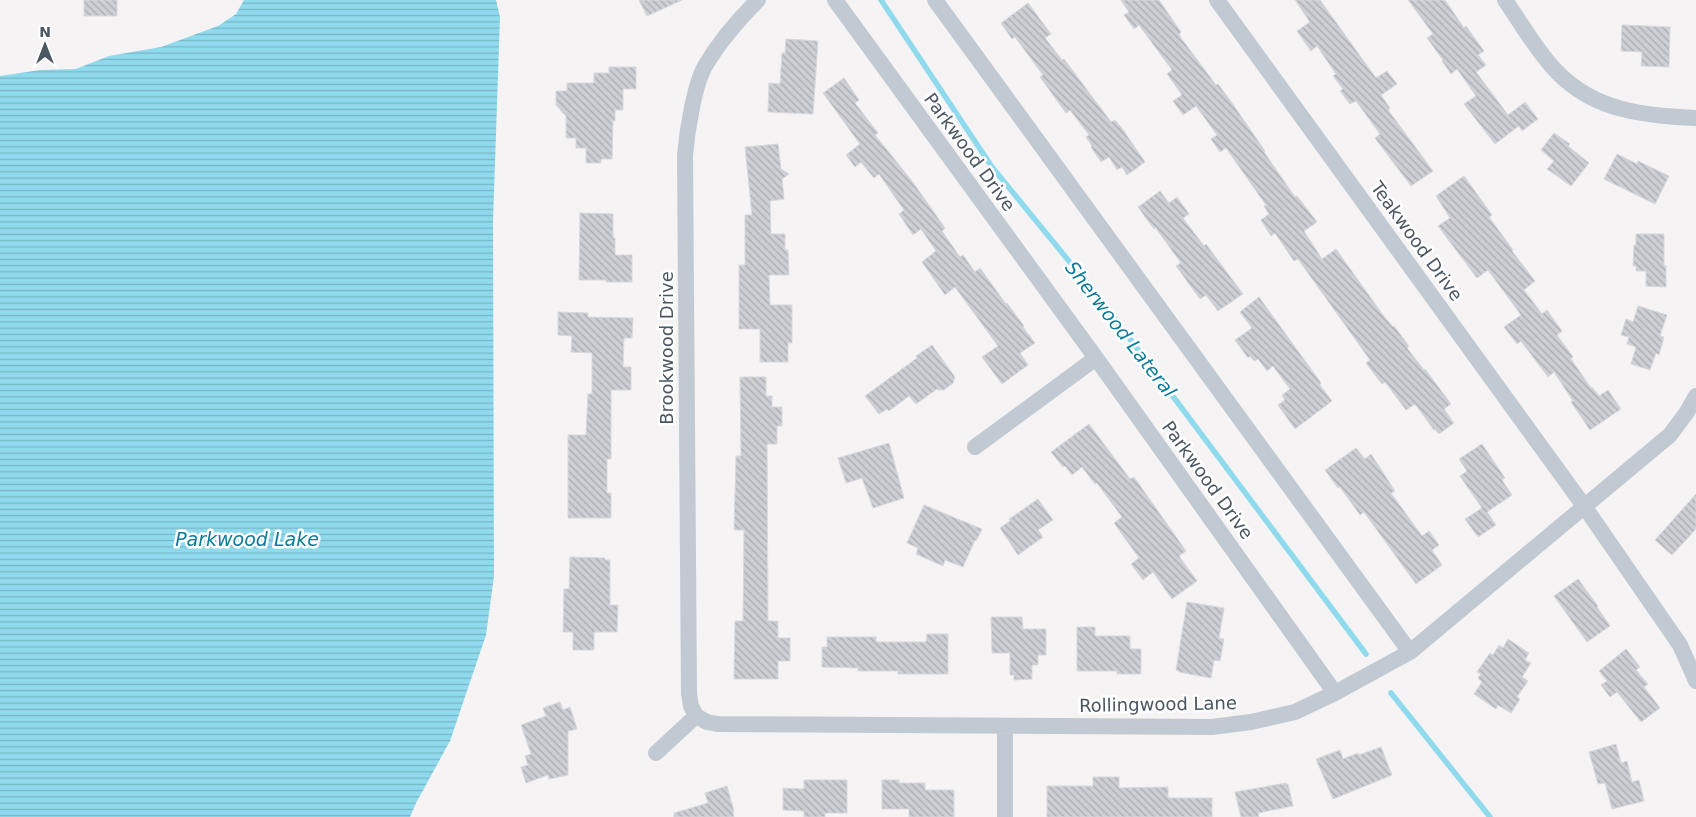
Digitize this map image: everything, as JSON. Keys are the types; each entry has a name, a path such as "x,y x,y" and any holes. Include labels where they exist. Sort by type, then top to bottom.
{"street":[{"name":"Brookwood Drive","path":"696,716 691,706 689,694 685,155 690,119 705,67 723,40 758,0"},
{"name":"Parkwood Drive","path":"835,0 1096,358 1335,693"},
{"path":"935,0 1410,652"},
{"name":"Teakwood Drive","path":"1217,0 1584,506 1680,645 1696,681"},
{"path":"1505,0 1548,61 1557,72 1579,91 1618,109 1655,116 1696,118"},
{"path":"975,447 1096,358"},
{"name":"Rollingwood Lane","path":"696,716 707,722 718,724 1212,727 1251,722 1295,712 1335,693 1410,652 1670,436 1696,396"},
{"path":"656,754 696,716"},
{"path":"1004,817 1005,726"}],"water":[{"name":"Parkwood Lake","path":"244,0 496,0 500,17 493,221 494,576 486,635 450,741 410,817 0,817 0,76 40,70 76,69 109,56 161,47 218,26 236,14"}],"building":[{"path":"84,0 117,0 117,16 84,16"},
{"path":"639,0 682,0 647,16"},
{"path":"1121,0 1159,0 1181,32 1179,34 1181,38 1232,103 1295,197 1297,196 1317,222 1304,231 1322,259 1336,249 1383,315 1409,346 1407,348 1451,404 1444,409 1454,423 1439,434 1415,404 1406,410 1385,382 1382,384 1366,363 1370,360 1298,259 1294,261 1275,233 1271,236 1261,220 1269,214 1264,206 1266,205 1226,148 1220,152 1211,139 1217,135 1196,106 1183,115 1173,101 1182,95 1167,74 1172,70 1139,25 1134,29 1124,15 1129,12"},
{"path":"1295,0 1320,0 1376,78 1387,71 1397,84 1381,95 1390,108 1388,110 1433,171 1411,186 1375,138 1380,134 1356,101 1350,104 1340,91 1343,89 1333,76 1336,74 1317,46 1311,51 1297,31 1310,22"},
{"path":"1408,0 1445,0 1464,28 1466,26 1484,51 1478,55 1486,65 1476,72 1508,115 1525,102 1538,119 1522,131 1519,126 1495,144 1464,104 1476,96 1457,69 1451,74 1427,38 1433,34"},
{"path":"1028,3 1051,34 1045,38 1062,60 1064,59 1111,122 1115,120 1121,127 1145,162 1127,175 1122,167 1117,170 1109,157 1101,162 1086,137 1089,135 1070,110 1066,113 1040,77 1043,75 1015,37 1012,39 1001,23"},
{"path":"1622,25 1670,27 1669,67 1641,66 1642,52 1621,51"},
{"path":"786,39 818,41 813,114 768,112 769,83 780,84 782,53 785,53"},
{"path":"609,67 636,67 636,89 623,89 623,110 615,110 612,159 601,159 601,163 586,163 586,148 576,148 576,138 566,138 566,116 556,105 556,91 567,91 567,83 594,83 594,73 609,73"},
{"path":"844,78 859,100 855,103 878,133 875,135 912,181 945,228 942,231 960,257 963,255 975,272 980,268 1035,343 1020,353 1028,365 1002,384 982,357 998,346 955,287 945,295 922,262 936,251 921,229 913,235 899,214 904,210 879,174 874,178 861,162 855,167 846,155 860,144 823,93"},
{"path":"1554,133 1570,144 1568,146 1589,163 1571,186 1547,169 1554,161 1541,150"},
{"path":"778,144 781,169 789,174 782,179 784,199 770,201 771,234 785,234 785,250 788,250 789,275 769,275 770,305 792,305 792,343 788,343 788,362 760,362 760,329 739,329 739,265 745,265 745,215 752,215 745,147"},
{"path":"1617,154 1637,164 1638,161 1669,176 1655,204 1604,179"},
{"path":"1464,176 1492,215 1489,217 1535,281 1524,290 1542,314 1547,310 1562,331 1557,335 1573,357 1571,359 1591,388 1599,396 1608,390 1621,409 1590,430 1554,372 1548,377 1521,341 1517,344 1504,327 1521,315 1488,270 1477,278 1438,226 1450,218 1436,196"},
{"path":"1160,191 1169,203 1177,197 1189,214 1183,218 1204,246 1206,244 1243,294 1218,311 1206,295 1200,299 1176,266 1181,263 1138,207"},
{"path":"580,213 613,214 615,255 632,255 632,282 579,280"},
{"path":"1636,234 1664,234 1666,287 1646,286 1646,271 1636,271 1636,266 1633,266"},
{"path":"1259,297 1332,401 1295,429 1278,405 1285,400 1282,395 1290,389 1273,366 1267,371 1258,359 1254,361 1250,356 1248,358 1235,340 1252,328 1240,312"},
{"path":"1638,306 1667,315 1660,336 1664,337 1659,355 1656,353 1650,370 1631,364 1636,347 1627,344 1629,337 1621,335 1626,319 1633,322"},
{"path":"558,312 588,313 588,317 633,318 632,338 624,338 623,367 631,367 631,390 611,390 611,459 607,459 607,493 611,493 611,518 568,518 568,435 586,435 588,394 592,394 592,353 571,352 572,336 558,335"},
{"path":"932,345 955,377 953,383 944,390 937,389 916,404 909,396 889,411 887,409 879,414 865,396"},
{"path":"740,377 766,377 766,396 772,396 772,407 782,407 782,426 777,426 777,444 767,444 768,621 778,621 778,638 790,638 790,661 778,661 778,679 734,679 735,621 743,621 744,530 734,530 736,456 741,456"},
{"path":"1089,424 1130,479 1134,477 1186,551 1179,556 1197,581 1172,599 1153,572 1143,580 1131,564 1139,558 1114,523 1122,517 1097,483 1095,484 1082,467 1072,475 1051,452"},
{"path":"889,443 904,498 873,508 862,478 846,483 838,458"},
{"path":"1482,444 1505,478 1502,480 1512,495 1487,512 1496,525 1478,537 1465,519 1482,508 1460,476 1467,471 1459,459"},
{"path":"1356,448 1365,459 1371,454 1395,491 1391,493 1422,536 1429,531 1439,545 1432,550 1442,565 1416,584 1364,512 1360,515 1325,470"},
{"path":"1696,494 1696,529 1672,555 1655,540"},
{"path":"1038,499 1053,520 1038,530 1043,537 1018,555 1000,528 1010,521 1009,519"},
{"path":"924,505 982,529 963,567 945,560 943,566 916,554 918,548 907,543"},
{"path":"570,557 605,558 605,560 610,560 610,605 618,605 617,632 594,632 594,650 573,650 573,632 563,632 564,589 569,589"},
{"path":"1578,579 1610,626 1587,642 1554,596"},
{"path":"1187,602 1224,608 1219,638 1224,639 1220,661 1214,660 1211,678 1176,670"},
{"path":"991,617 1022,617 1023,629 1046,629 1046,655 1038,655 1038,665 1032,665 1032,679 1014,680 1014,675 1010,675 1010,653 992,653"},
{"path":"1077,627 1095,627 1095,636 1130,636 1130,649 1141,649 1141,674 1117,674 1117,671 1077,671"},
{"path":"927,634 948,634 948,674 898,674 898,671 858,671 858,668 822,667 822,647 827,647 827,637 876,637 876,642 926,642"},
{"path":"1508,639 1529,653 1525,660 1531,663 1522,677 1528,681 1517,697 1520,699 1511,713 1498,705 1496,709 1474,694 1482,682 1478,678 1481,674 1477,672 1490,653 1493,655 1499,645 1503,648"},
{"path":"1626,649 1640,667 1636,670 1648,684 1644,687 1660,708 1641,722 1617,692 1610,697 1601,685 1607,681 1599,671"},
{"path":"560,702 563,710 570,707 577,729 568,731 568,775 549,779 548,775 526,783 521,767 528,765 525,756 531,754 521,725 546,716 543,708"},
{"path":"1616,744 1621,763 1627,761 1632,782 1639,780 1644,801 1612,809 1605,783 1598,784 1589,752"},
{"path":"1381,747 1392,775 1333,799 1316,759 1340,750 1343,759"},
{"path":"1093,777 1119,777 1119,788 1168,787 1168,798 1212,798 1212,817 1047,817 1047,786 1093,786"},
{"path":"804,780 847,780 847,813 825,813 825,817 804,817 804,811 783,810 783,788 804,789"},
{"path":"882,780 899,780 899,783 925,783 925,790 954,790 954,817 909,817 909,809 882,809"},
{"path":"1286,783 1286,785 1288,784 1293,806 1258,813 1259,817 1241,817 1235,792"},
{"path":"727,786 734,817 674,817 674,813 708,803 705,793"}],"waterway":[{"name":"Sherwood Lateral","path":"881,0 992,167 1100,299 1366,654"},
{"name":"Sherwood Lateral","path":"1391,693 1490,817"}]}
